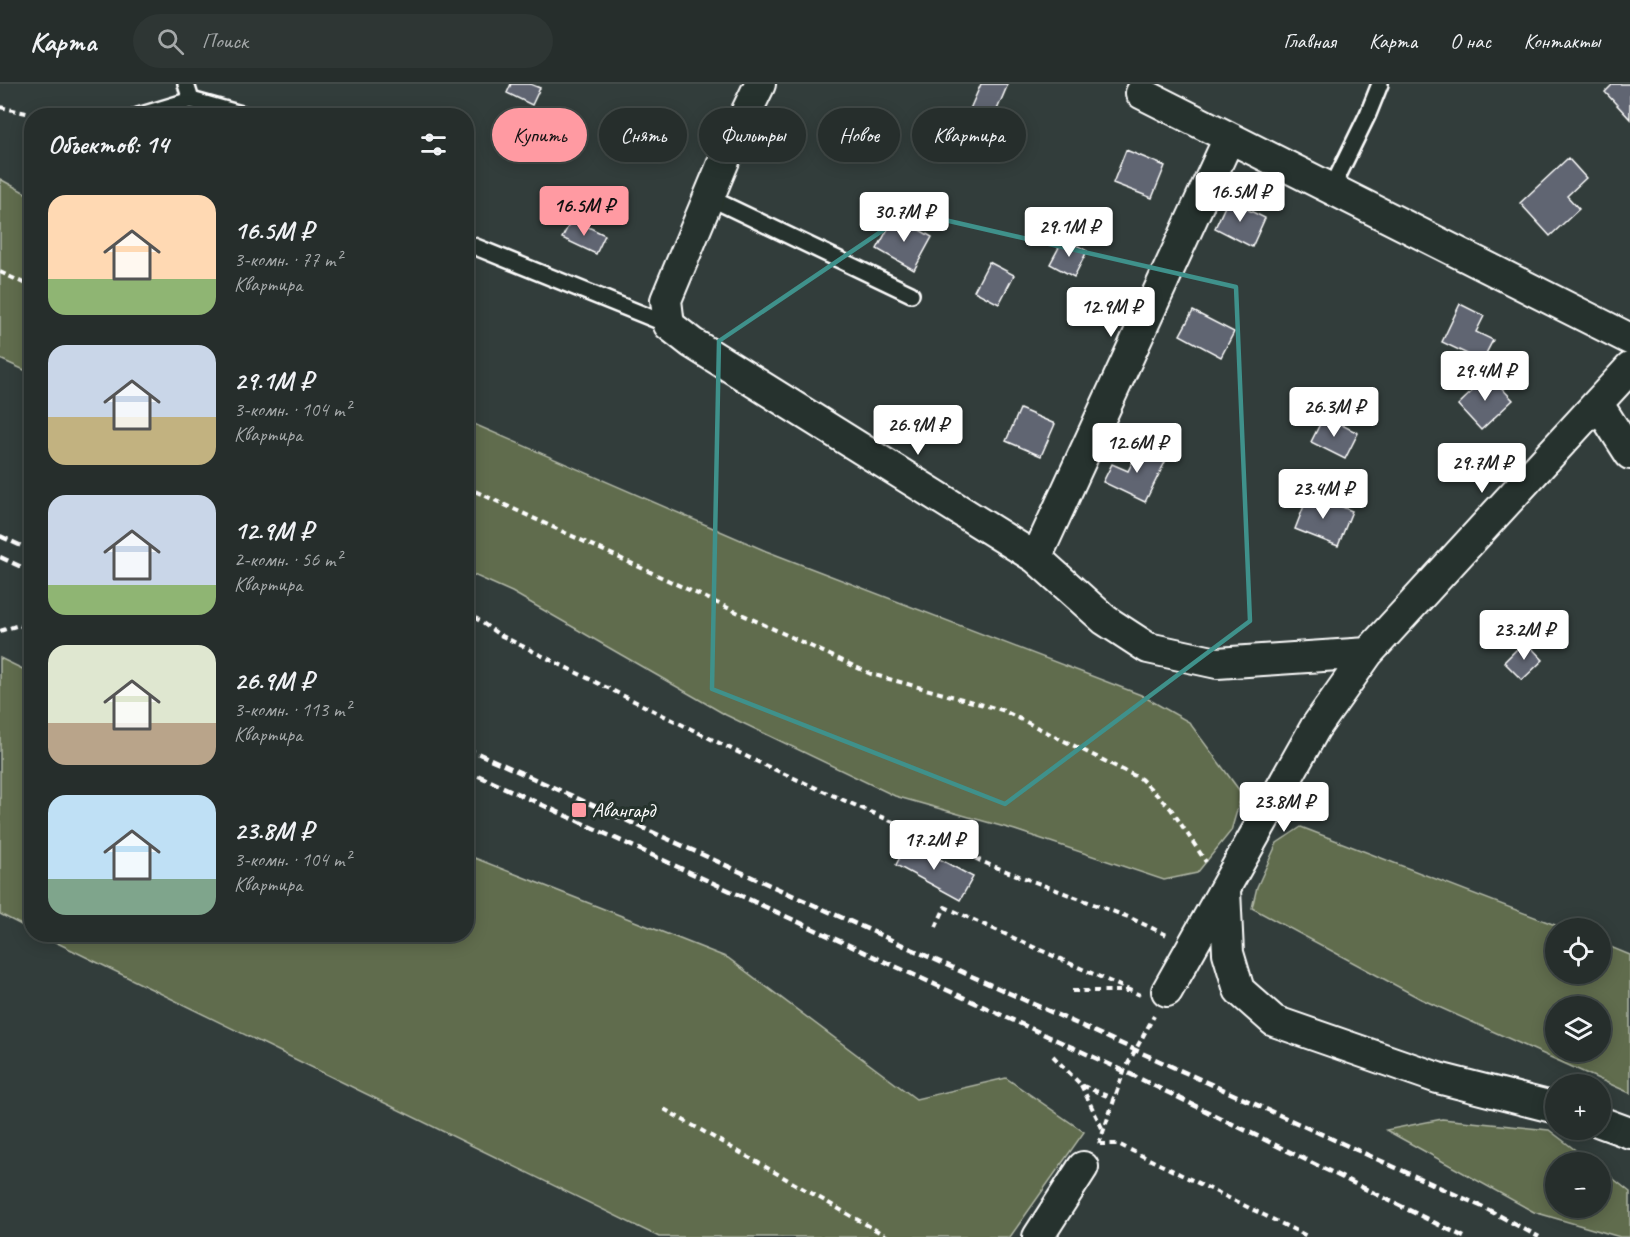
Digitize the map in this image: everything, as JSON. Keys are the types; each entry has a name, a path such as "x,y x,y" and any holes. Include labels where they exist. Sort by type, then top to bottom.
{"street":[{"path":"760,84 731,144 666,300 669,325 692,343 1036,558 1105,620 1148,648 1217,663 1368,653"},
{"path":"1140,88 1229,138 1630,339"},
{"path":"1036,558 1229,138"},
{"path":"1164,998 1315,728 1368,653 1630,368"},
{"path":"1598,404 1630,454"},
{"path":"1225,890 1228,953 1239,990 1274,1021 1438,1077 1545,1105"},
{"path":"1611,1126 1630,1133"},
{"path":"1038,1237 1091,1155"}],"lane":[{"path":"186,84 191,100"},
{"path":"1331,190 1380,84"},
{"path":"164,108 191,100 220,108"},
{"path":"708,197 911,294"},
{"path":"474,246 669,325"}],"path":[{"path":"0,107 24,113"},
{"path":"0,272 24,283"},
{"path":"474,492 871,674 1002,710 1141,779 1171,809 1225,890"},
{"path":"474,617 498,634 762,764 990,865 1128,917 1193,946"},
{"path":"0,631 19,626 24,628"},
{"path":"936,927 945,907 1131,991"},
{"path":"1072,991 1131,991 1164,998 1124,1071 1103,1131 1091,1155"},
{"path":"1053,1056 1081,1085 1103,1131"},
{"path":"1081,1085 1114,1099"},
{"path":"664,1109 888,1237"},
{"path":"1091,1155 1118,1144 1309,1237"}],"highlighted area":[{"path":"910,212 1236,287 1250,621 1005,804 712,689 719,341"}],"green space":[{"path":"0,179 24,192 24,370 0,359"},
{"path":"474,424 766,551 1141,695 1189,722 1242,794 1231,831 1197,873 1164,880 1015,830 895,796 726,715 512,592 474,575"},
{"path":"0,658 24,670 24,926 0,914"},
{"path":"1301,827 1545,921 1545,984 1611,984 1611,947 1630,955 1630,1093 1611,1084 1611,1074 1588,1074 1561,1062 1611,1062 1611,996 1545,996 1545,1055 1421,999 1252,908 1257,887 1277,843"},
{"path":"474,858 728,958 916,1099 1006,1078 1084,1132 1010,1237 659,1237 55,942 474,942"},
{"path":"1442,1119 1545,1130 1545,1140 1562,1140 1578,1152 1545,1152 1545,1215 1534,1212 1386,1130"},
{"path":"1611,1177 1630,1192 1630,1237 1620,1237 1555,1218 1611,1218"}],"building":[{"path":"511,84 530,84 540,88 532,105 507,93"},
{"path":"981,84 1008,84 998,108 970,108"},
{"path":"1613,84 1630,84 1630,119 1605,92"},
{"path":"1126,150 1165,166 1152,198 1113,183"},
{"path":"1568,158 1586,178 1567,196 1579,209 1550,236 1520,203"},
{"path":"1228,200 1265,218 1252,247 1215,228"},
{"path":"895,216 932,237 914,270 877,249"},
{"path":"572,219 605,235 596,254 562,238"},
{"path":"1064,238 1087,251 1074,277 1050,264"},
{"path":"989,262 1014,275 999,304 974,291"},
{"path":"1460,304 1484,316 1476,332 1493,340 1482,361 1442,342"},
{"path":"1193,311 1234,332 1221,357 1180,335"},
{"path":"1489,375 1513,400 1481,430 1458,405"},
{"path":"1020,409 1055,424 1041,456 1006,441"},
{"path":"1324,416 1358,433 1345,459 1311,442"},
{"path":"1141,445 1167,458 1145,502 1103,482 1112,464 1128,471"},
{"path":"1309,493 1352,511 1338,546 1295,529"},
{"path":"1525,641 1543,660 1522,680 1504,662"},
{"path":"908,842 973,877 960,900 896,865"}],"railway":[{"path":"0,536 24,547"},
{"path":"0,557 24,568"},
{"path":"474,752 1483,1207 1539,1237"},
{"path":"474,774 1124,1071 1464,1237"}],"place":[{"name":"Авангард","path":"579,810"}]}
